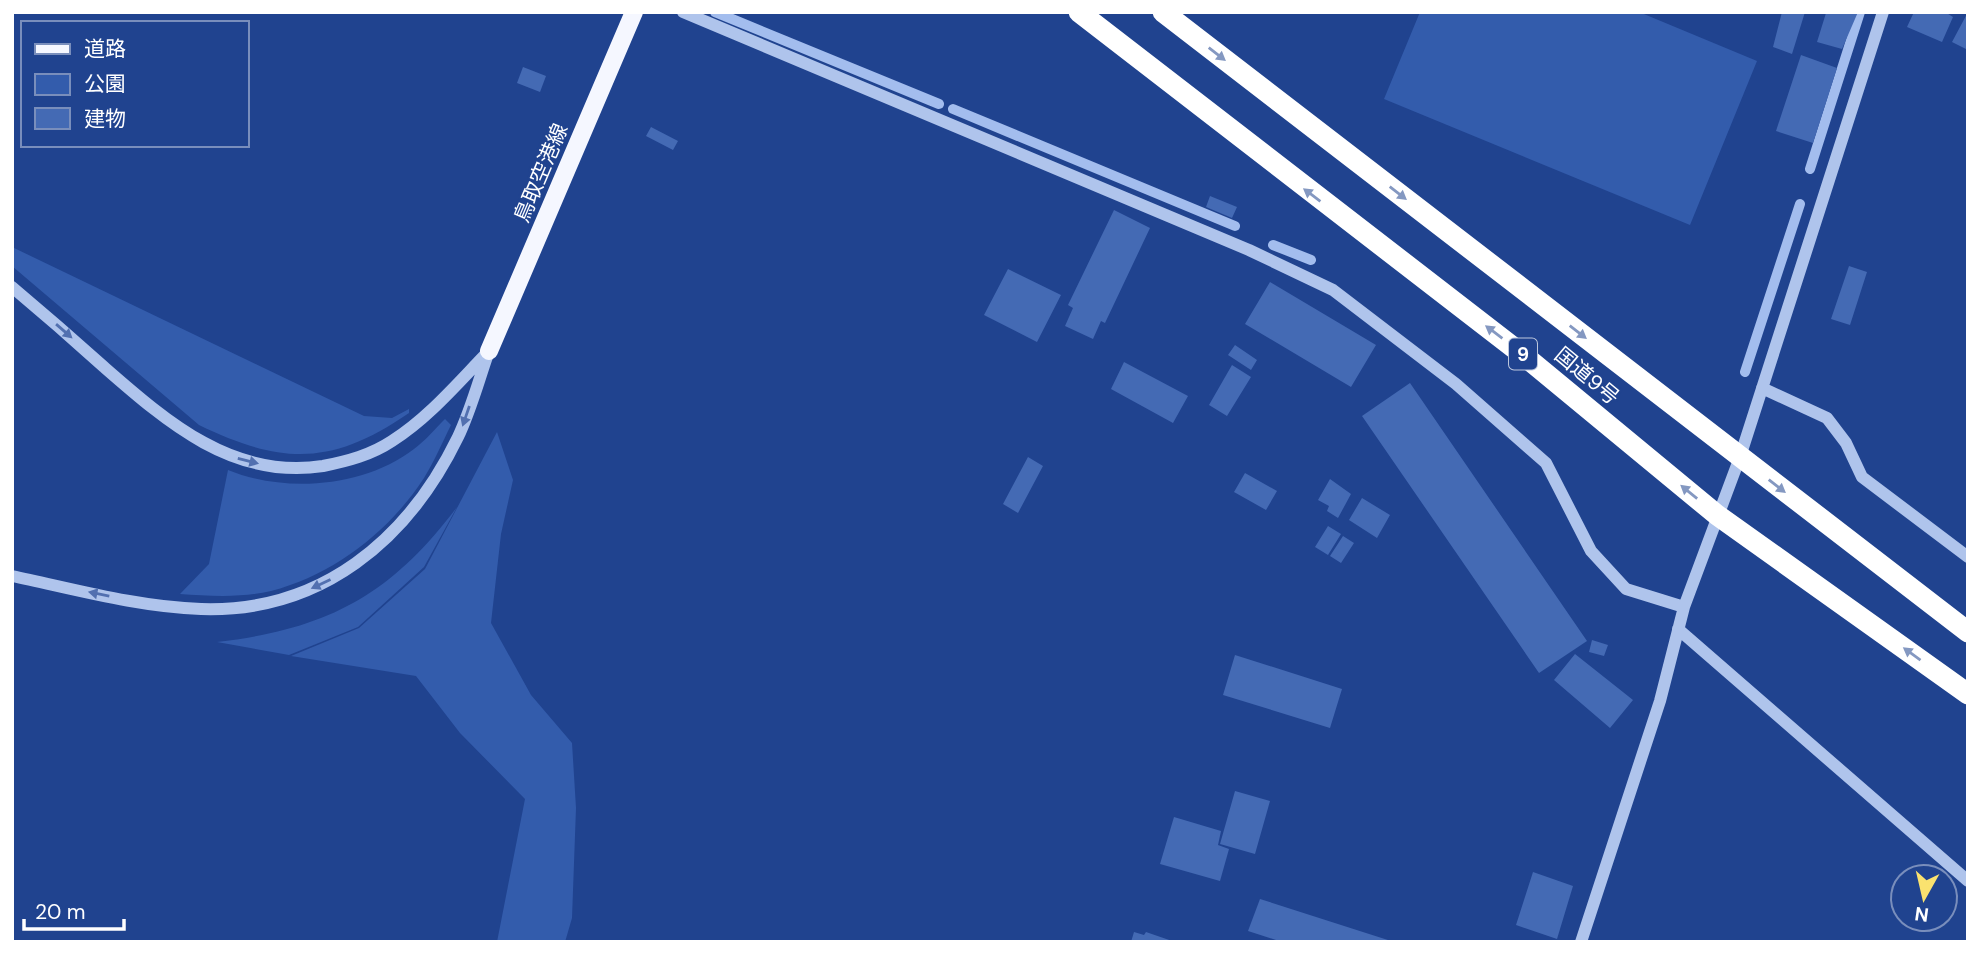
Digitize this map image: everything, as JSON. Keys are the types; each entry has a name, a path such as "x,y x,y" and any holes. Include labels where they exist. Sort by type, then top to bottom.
{"highway":[{"name":"国道9号","path":"1079,12 1527,358 1717,515 1968,694"},
{"name":"国道9号","path":"1163,12 1968,632"}],"main road":[{"name":"鳥取空港線","path":"489,351 634,12"}],"street":[{"path":"683,12 1249,250 1334,290 1456,384 1546,463 1591,551 1626,589 1684,607"},
{"path":"1581,942 1660,701 1684,607 1740,457 1882,12"},
{"path":"12,287 178,428 232,457 281,468 335,464 375,451 430,411 489,351"},
{"path":"12,576 143,603 199,609 265,603 309,590 372,552 416,507 460,434 489,351"},
{"path":"1762,388 1826,418 1846,443 1863,477 1968,557"},
{"path":"1678,629 1968,881"}],"green space":[{"path":"1420,12 1639,12 1757,61 1690,225 1384,99"},
{"path":"12,247 364,416 392,418 409,409 409,413 355,443 331,451 282,453 229,438 199,425 12,266"},
{"path":"445,419 451,425 428,472 394,516 358,549 316,574 271,591 226,596 180,594 209,564 228,470 274,482 298,484 348,479 394,462 418,446"},
{"path":"497,432 513,480 501,534 491,623 531,695 572,743 576,808 572,918 565,942 497,942 525,799 460,733 416,676 291,656 359,628 425,569"},
{"path":"457,507 424,567 358,627 289,655 217,642 291,628 324,617 353,603 407,564"}],"building":[{"path":"1782,12 1805,12 1792,54 1773,47"},
{"path":"1858,12 1842,49 1817,42 1826,13"},
{"path":"1914,12 1945,12 1953,17 1942,42 1907,27"},
{"path":"1968,12 1968,50 1952,42"},
{"path":"1801,55 1837,68 1813,143 1776,131"},
{"path":"523,67 546,76 540,92 517,83"},
{"path":"651,127 678,141 673,150 646,136"},
{"path":"1210,196 1237,207 1232,218 1206,207"},
{"path":"1114,210 1150,228 1105,323 1101,321 1093,339 1065,326 1073,308 1068,305"},
{"path":"1849,266 1867,272 1850,325 1831,319"},
{"path":"1008,269 1061,295 1037,342 984,315"},
{"path":"1270,282 1376,345 1351,387 1245,324"},
{"path":"1235,345 1257,360 1251,370 1228,355"},
{"path":"1124,362 1188,396 1173,423 1111,389"},
{"path":"1232,365 1251,377 1227,416 1209,405"},
{"path":"1410,383 1587,641 1539,673 1362,416"},
{"path":"1028,457 1043,466 1018,513 1003,504"},
{"path":"1245,473 1277,491 1266,510 1234,492"},
{"path":"1330,479 1351,494 1338,518 1327,511 1329,506 1318,500"},
{"path":"1362,498 1390,515 1377,538 1349,520"},
{"path":"1328,526 1341,534 1328,555 1315,547"},
{"path":"1343,536 1354,543 1341,563 1330,556"},
{"path":"1592,640 1608,645 1604,656 1589,652"},
{"path":"1575,654 1633,700 1610,728 1554,680"},
{"path":"1235,655 1342,689 1330,728 1223,695"},
{"path":"1235,791 1270,801 1255,854 1220,844"},
{"path":"1174,817 1221,831 1218,845 1229,849 1220,881 1160,864"},
{"path":"1533,872 1573,886 1557,939 1516,925"},
{"path":"1260,899 1391,942 1282,942 1248,931"},
{"path":"1134,932 1144,935 1146,932 1175,942 1131,942"}],"waterway":[{"path":"715,12 939,104"},
{"path":"1810,169 1860,12"},
{"path":"953,109 1235,226"},
{"path":"1745,372 1800,204"},
{"path":"1273,245 1311,260"}]}
